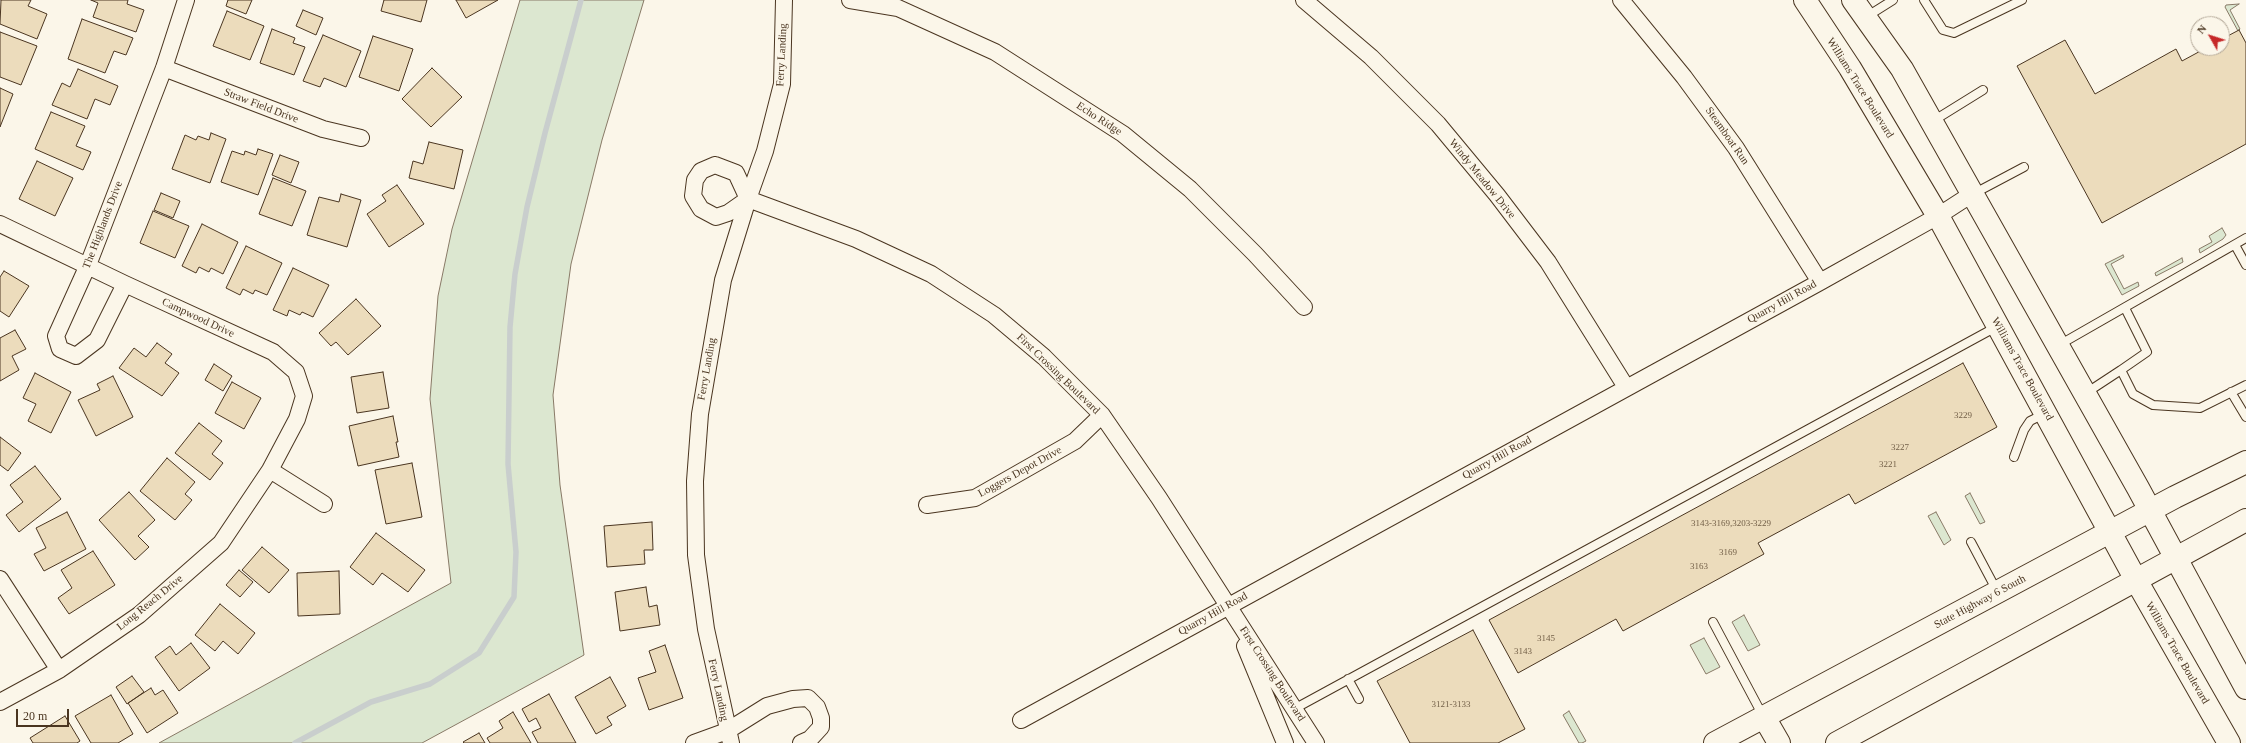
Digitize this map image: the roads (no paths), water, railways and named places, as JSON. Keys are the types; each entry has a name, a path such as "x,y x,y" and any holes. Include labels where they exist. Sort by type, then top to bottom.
{"main road":[{"name":"Williams Trace Boulevard","path":"1805,0 1850,68 1938,216 2136,580 2229,743"},
{"path":"1859,8 1902,69 2058,345 2245,685"},
{"name":"State Highway 6 South","path":"1715,743 2150,511 2246,462"},
{"path":"1837,743 2246,520"},
{"path":"1764,717 1779,743"}],"street":[{"name":"The Highlands Drive","path":"125,284 97,340 76,356 60,349 56,336 88,265 164,68 186,0"},
{"name":"Ferry Landing","path":"729,737 706,629 696,555 695,482 700,414 723,280 748,199 766,151 782,84 784,0"},
{"name":"Echo Ridge","path":"850,0 898,8 995,52 1123,134 1190,189 1255,254 1304,308"},
{"name":"Windy Meadow Drive","path":"1304,0 1371,57 1438,124 1498,195 1548,262 1626,387"},
{"name":"Steamboat Run","path":"1621,0 1684,77 1736,148 1820,282"},
{"name":"Straw Field Drive","path":"164,68 323,130 361,138"},
{"name":"Quarry Hill Road","path":"1022,720 1626,387 1820,282 1938,216 1972,194"},
{"name":"First Crossing Boulevard","path":"748,199 856,239 931,274 994,315 1044,357 1102,415 1160,498 1316,743"},
{"name":"Campwood Drive","path":"0,224 125,284 273,352 296,372 304,396 297,419 270,470"},
{"name":"Loggers Depot Drive","path":"927,505 975,498 1075,441 1102,415"},
{"path":"270,470 324,504"},
{"name":"Long Reach Drive","path":"0,702 59,670 139,615 221,543 270,470"},
{"path":"0,579 59,670"},
{"name":"First Crossing Boulevard","path":"1228,606 1285,743"},
{"path":"694,743 729,737 767,706 793,699 808,698 817,707 821,718 820,727 810,739 801,743"}],"lane":[{"path":"1859,8 1893,0"},
{"path":"1924,0 1943,30 1954,33 2022,0"},
{"path":"1931,122 1983,90"},
{"path":"1972,194 2024,167"},
{"path":"2058,345 2246,238"},
{"path":"2235,244 2246,265"},
{"path":"2085,394 2148,352 2125,308"},
{"path":"1294,709 1999,326"},
{"path":"2121,370 2133,394 2153,405 2200,408 2246,385"},
{"path":"2231,392 2246,417"},
{"path":"2014,457 2024,430 2030,422 2046,413"},
{"path":"1971,542 1998,593"},
{"path":"1713,622 1764,717"},
{"path":"1348,679 1359,699"}],"waterway":[{"path":"295,743 371,702 430,684 479,653 514,597 516,552 508,464 510,327 515,274 527,207 545,133 581,0"}]}
